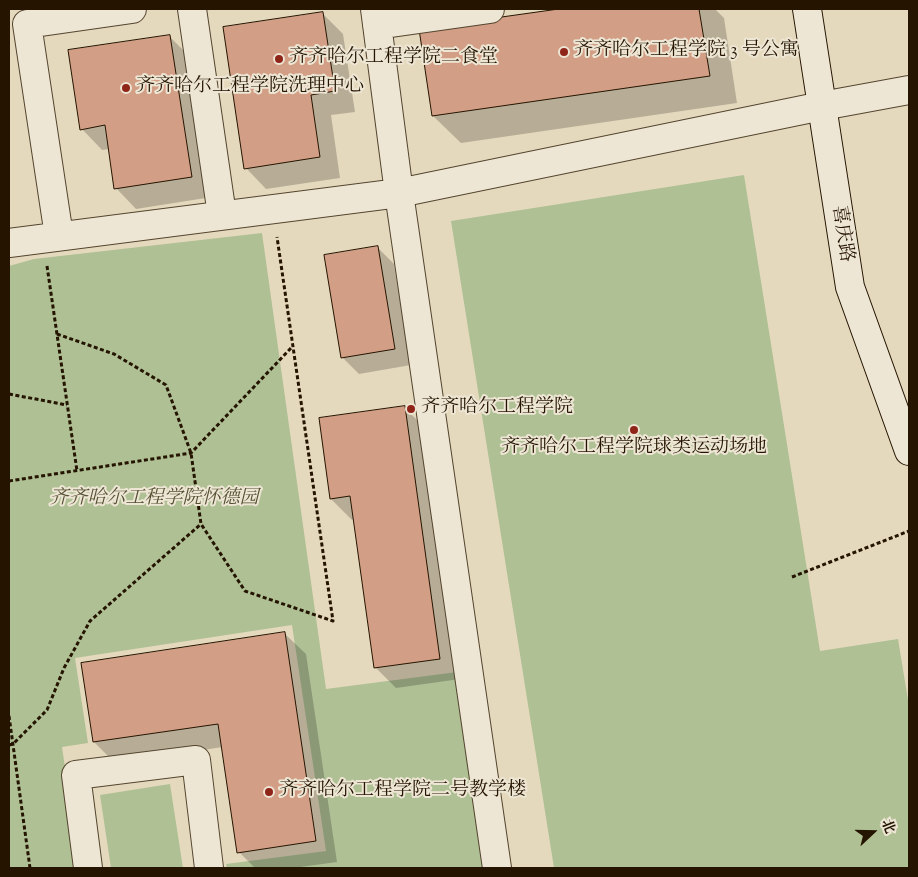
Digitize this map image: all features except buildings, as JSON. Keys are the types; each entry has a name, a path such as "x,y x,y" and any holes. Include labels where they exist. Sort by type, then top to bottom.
{"street":[{"path":"51,237 18,25 132,9"},
{"path":"192,9 222,215"},
{"path":"490,9 376,17 399,192 498,868"},
{"name":"喜庆路","path":"807,9 850,287 909,451"},
{"path":"9,243 399,192 909,90"},
{"path":"88,868 76,775 196,760 209,868"}],"path":[{"path":"57,334 114,354 166,385 191,453 201,524 244,591 334,621 273,209"},
{"path":"51,237 57,334 77,471"},
{"path":"9,481 191,453 292,346"},
{"path":"9,394 68,405"},
{"path":"11,744 48,710 64,668 90,622 201,524"},
{"path":"792,577 909,531"},
{"path":"9,716 11,744 30,868"}],"green space":[{"name":"齐齐哈尔工程学院球类运动场地","path":"744,175 820,651 898,639 909,706 909,868 554,868 451,221"},
{"name":"齐齐哈尔工程学院怀德园","path":"262,233 326,689 457,672 484,868 227,868 226,864 326,851 292,625 75,658 88,743 62,747 80,868 9,868 9,266 34,259"},
{"path":"170,784 183,868 111,868 100,795"}],"place":[{"name":"齐齐哈尔工程学院 3 号公寓","path":"564,52"},
{"name":"齐齐哈尔工程学院二食堂","path":"279,59"},
{"name":"齐齐哈尔工程学院洗理中心","path":"126,88"},
{"name":"齐齐哈尔工程学院","path":"411,409"},
{"name":"齐齐哈尔工程学院球类运动场地","path":"634,430"},
{"name":"齐齐哈尔工程学院二号教学楼","path":"269,792"}]}
